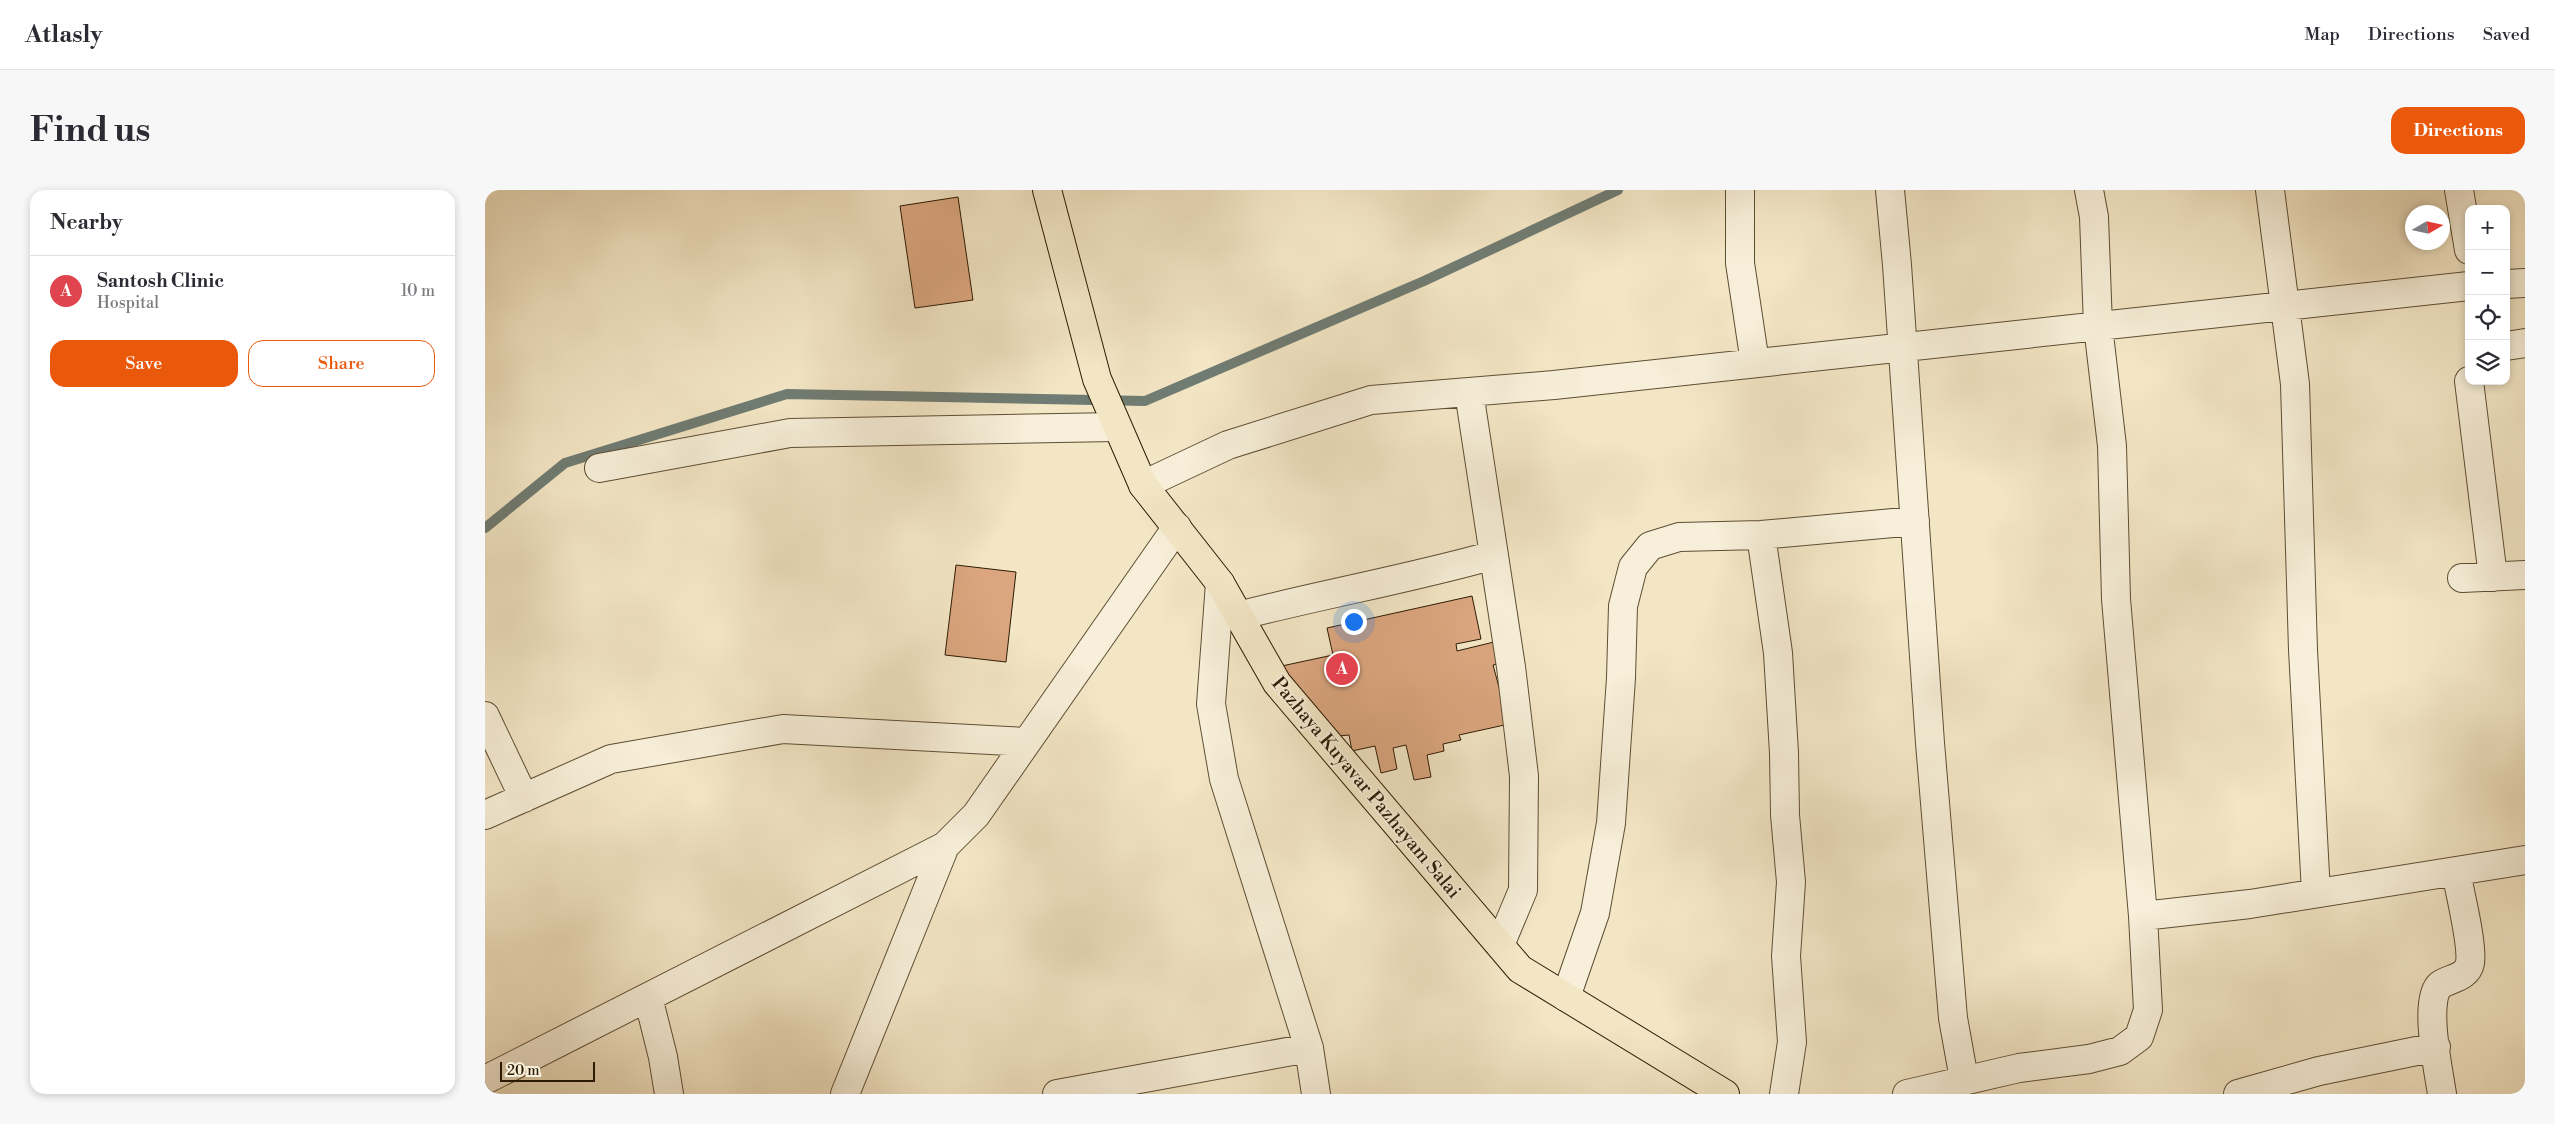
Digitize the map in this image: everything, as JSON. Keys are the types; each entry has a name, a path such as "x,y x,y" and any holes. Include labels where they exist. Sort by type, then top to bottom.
{"main road":[{"name":"Pazhaya Kuyavar Pazhayam Salai","path":"1047,190 1097,379 1116,427 1143,485 1219,583 1277,683 1520,969 1725,1094"}],"street":[{"path":"1740,190 1740,263 1755,364"},
{"path":"1890,190 1903,348 1930,743 1953,1018 1964,1079"},
{"path":"1907,1094 1964,1079 2019,1068 2089,1059 2119,1051 2139,1038 2148,1010 2143,916 2116,599 2112,446 2098,326 2094,217 2089,190"},
{"path":"2270,190 2287,307 2295,384 2303,650 2316,893"},
{"path":"2459,190 2465,226"},
{"path":"2510,284 2525,283"},
{"path":"1143,485 1228,446 1371,400 1755,364 2465,286"},
{"path":"2510,345 2525,343"},
{"path":"2469,385 2493,577"},
{"path":"1469,392 1511,667 1524,776 1523,890 1500,945"},
{"path":"599,468 790,433 1116,427"},
{"path":"1566,997 1595,913 1611,823 1621,678 1623,606 1633,567 1650,546 1679,536 1761,534 1915,521"},
{"path":"494,1083 648,997 945,846 976,815 1025,742 1177,527"},
{"path":"1761,534 1777,654 1784,753 1785,815 1791,882 1786,956 1793,1042 1785,1094"},
{"path":"1239,616 1319,595 1441,570 1494,555"},
{"path":"2462,578 2525,575"},
{"path":"1219,583 1211,704 1224,779 1309,1048 1316,1094"},
{"path":"485,716 524,798"},
{"path":"485,815 611,759 783,729 1025,742"},
{"path":"845,1094 945,846"},
{"path":"2143,916 2316,893 2525,860"},
{"path":"2442,1094 2435,1047 2432,1008 2434,994 2440,986 2465,973 2470,964 2456,872"},
{"path":"648,997 663,1057 669,1094"},
{"path":"2238,1094 2319,1070 2435,1047"},
{"path":"1057,1094 1309,1048"}],"building":[{"path":"958,197 973,300 915,308 900,206"},
{"path":"956,565 1016,572 1006,662 945,655"},
{"path":"1472,596 1481,639 1456,644 1457,651 1498,641 1503,663 1493,665 1509,724 1459,735 1461,740 1443,744 1444,751 1427,755 1431,777 1414,780 1406,745 1393,748 1397,769 1381,773 1375,746 1352,751 1349,735 1328,737 1277,667 1333,655 1327,628"}],"waterway":[{"path":"485,528 565,463 787,394 1145,401 1424,281 1618,190"}],"place":[{"name":"Santosh Clinic","path":"1342,669"}]}
